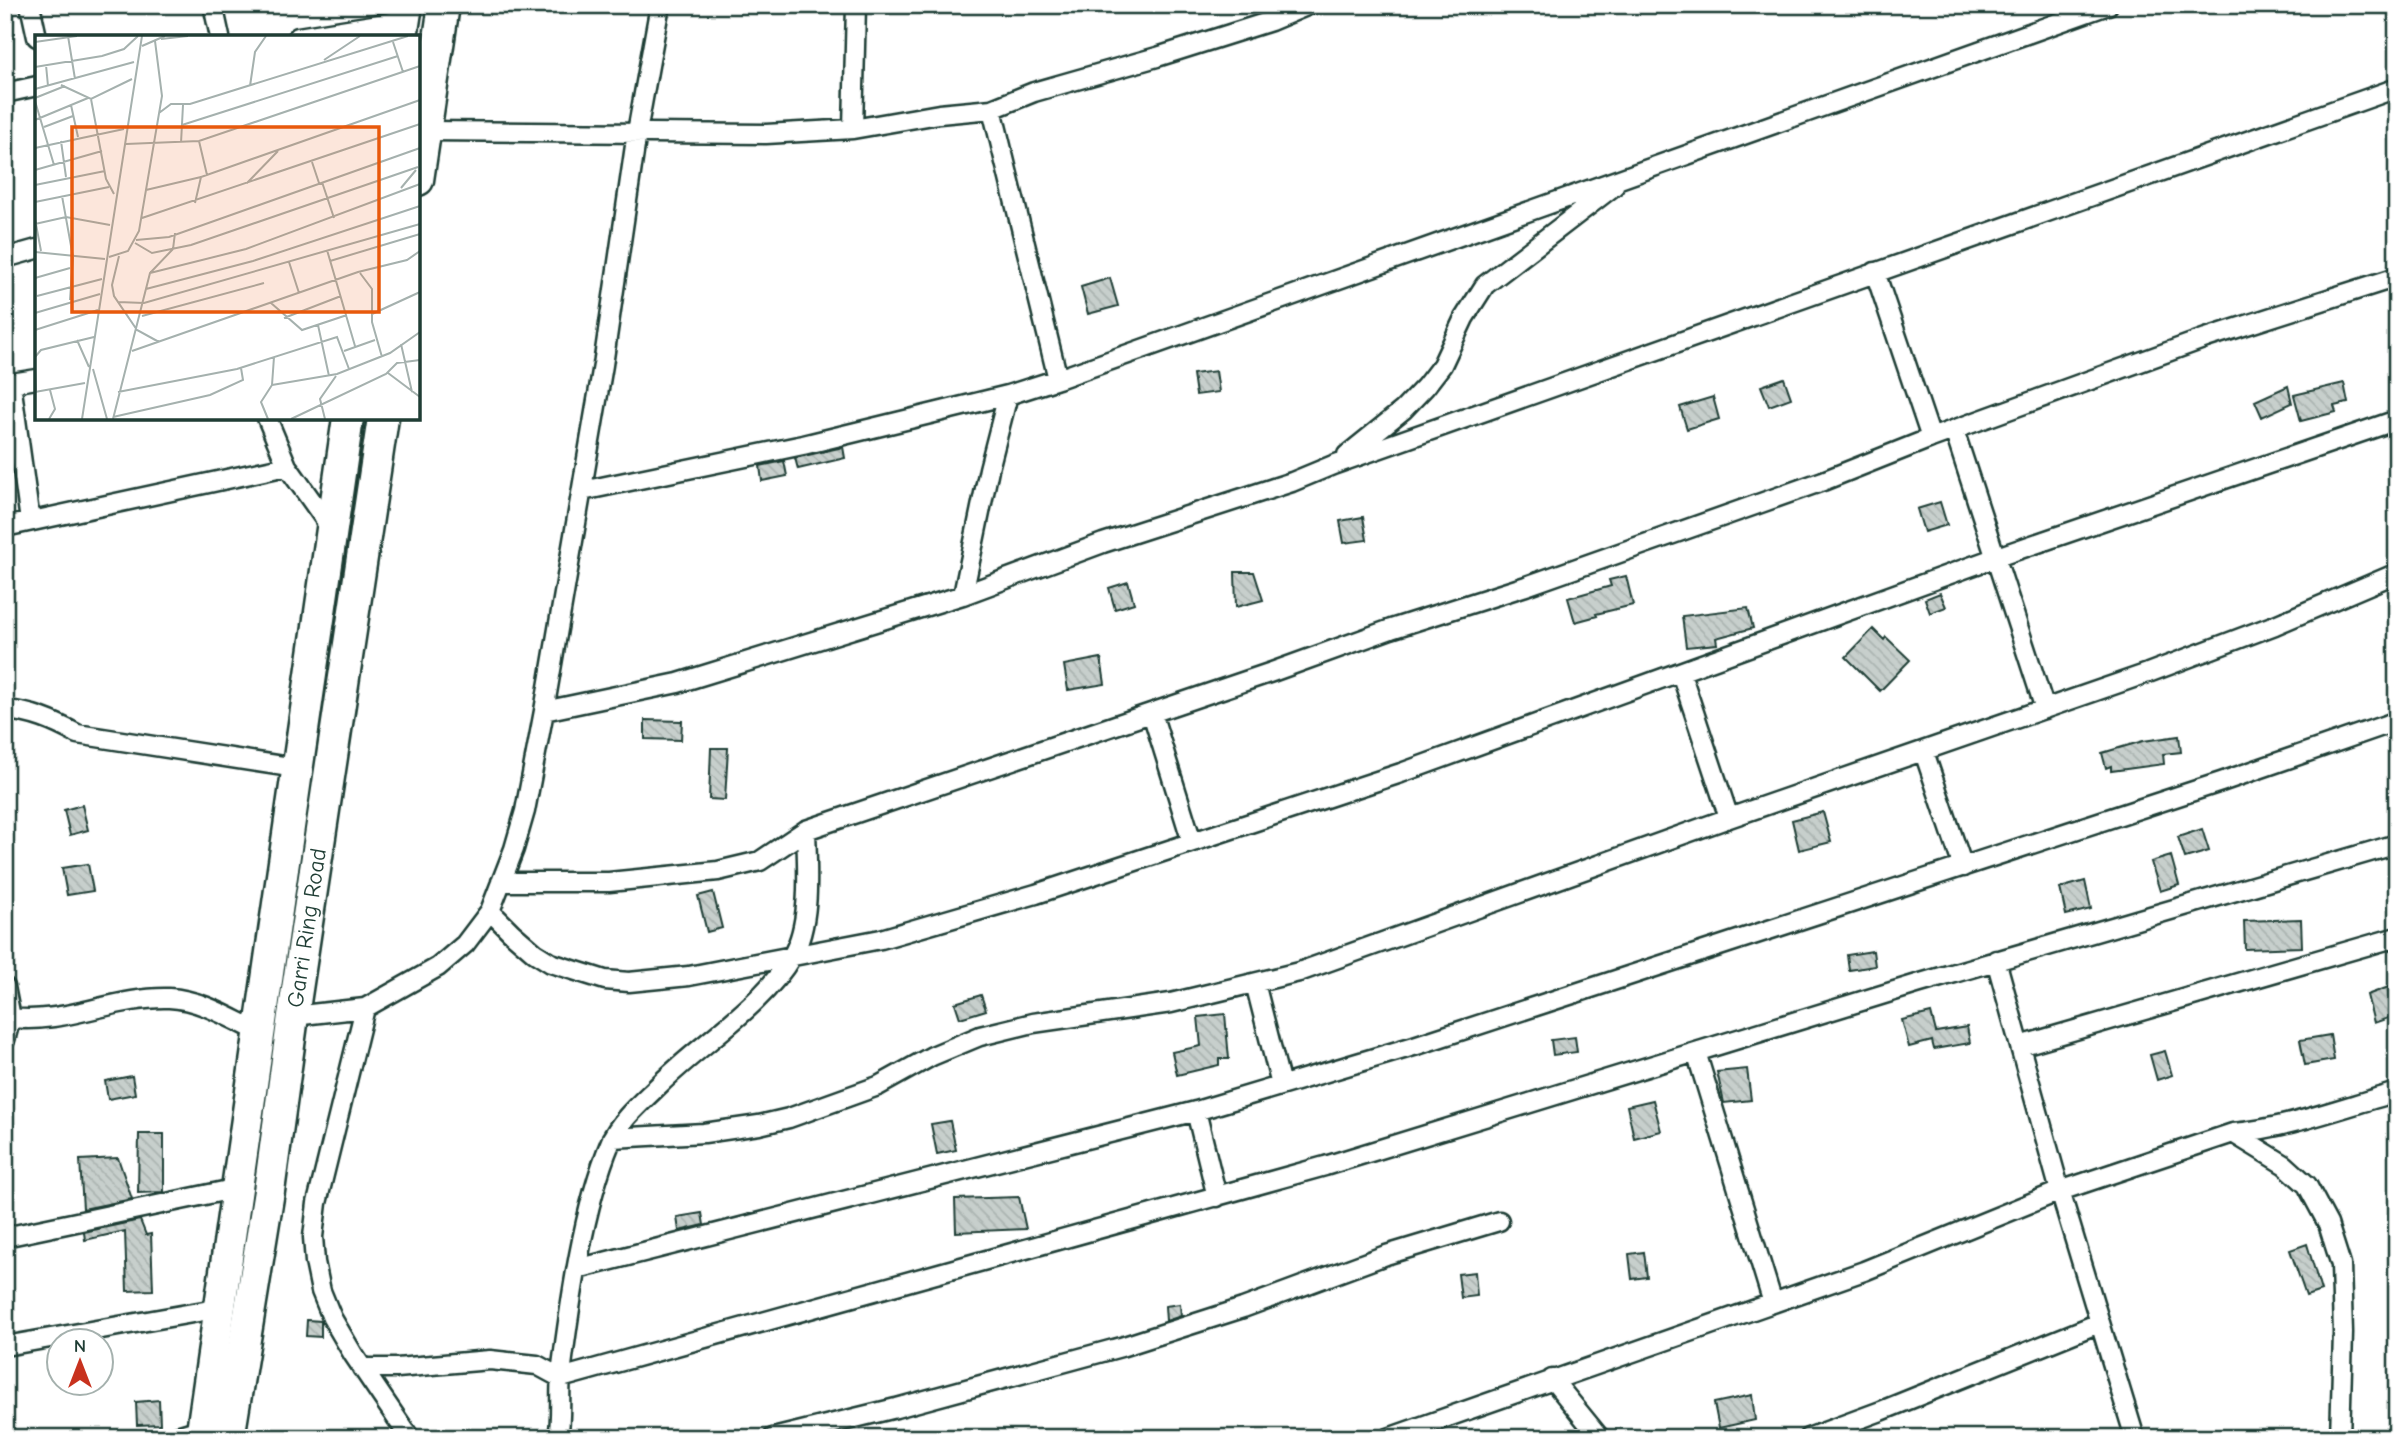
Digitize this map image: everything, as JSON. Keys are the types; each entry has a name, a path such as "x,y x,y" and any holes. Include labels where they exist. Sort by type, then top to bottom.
{"highway":[{"path":"420,168 444,5"},
{"name":"Garri Ring Road","path":"211,1434 221,1308 348,420"},
{"name":"Garri Ring Road","path":"211,1434 269,1191 383,420"}],"street":[{"path":"30,5 37,35"},
{"path":"213,5 220,35"},
{"path":"293,1016 365,1008 438,968 465,944 490,911 501,882 525,811 544,711 603,365 637,132 660,5"},
{"path":"853,129 856,5"},
{"path":"426,131 766,134 853,129 939,114 992,109 1034,92 1157,57 1270,21 1309,5"},
{"path":"582,491 803,445 1008,395 2108,5"},
{"path":"311,35 404,21"},
{"path":"5,93 35,86"},
{"path":"544,711 678,683 963,595 1103,543 1281,486 2397,88"},
{"path":"992,109 1058,379"},
{"path":"1333,466 1403,410 1425,387 1442,365 1464,318 1485,285 1628,175"},
{"path":"5,258 35,250"},
{"path":"1875,272 1931,438"},
{"path":"501,882 609,882 719,871 760,861 806,830 1391,629 1552,577 1823,481 1931,438 2206,338 2397,276"},
{"path":"30,521 8,384 35,379"},
{"path":"963,595 989,469 1008,395"},
{"path":"268,420 287,467 331,528"},
{"path":"490,911 535,953 551,962 605,981 652,981 869,941 934,925 1401,773 1997,557 2397,420"},
{"path":"1954,430 2045,709"},
{"path":"5,527 287,467"},
{"path":"612,1139 704,1132 760,1125 789,1118 878,1086 932,1056 981,1036 1033,1023 1171,1003 1255,983 1357,953 1454,916 1924,752 2275,625 2397,573"},
{"path":"1681,673 1729,818"},
{"path":"5,710 22,711 48,718 77,734 296,768"},
{"path":"1152,713 1192,842"},
{"path":"577,1269 1196,1111 1593,989 1838,906 2221,782 2397,721"},
{"path":"1924,752 1963,867"},
{"path":"558,1438 562,1411 561,1378 577,1269 593,1196 612,1139 666,1078 770,985 793,954 802,926 807,894 806,830"},
{"path":"362,1368 490,1360 537,1365 561,1378 1217,1197 1477,1121 1996,960 2397,844"},
{"path":"2020,1046 2397,937"},
{"path":"1996,960 2060,1191 2135,1438"},
{"path":"1255,983 1282,1085"},
{"path":"5,987 8,1017 5,1040"},
{"path":"8,1017 48,1018 133,999 172,998 210,1008 259,1032"},
{"path":"365,1008 317,1203 313,1237 315,1262 328,1309 362,1368 410,1438"},
{"path":"1696,1052 1773,1303"},
{"path":"1388,1438 1864,1271 2060,1191 2233,1132 2279,1126 2397,1093"},
{"path":"1196,1111 1217,1197"},
{"path":"2233,1132 2285,1165 2307,1185 2328,1224 2341,1265 2343,1334 2340,1438"},
{"path":"5,1237 238,1188"},
{"path":"773,1438 1121,1348 1243,1308 1386,1255 1499,1221"},
{"path":"5,1346 221,1308"},
{"path":"1808,1438 2099,1323"},
{"path":"1552,1379 1600,1438"},
{"path":"170,1438 211,1434"},
{"path":"2390,1438 2397,1435"}],"building":[{"path":"1110,278 1118,306 1088,314 1081,287"},
{"path":"1216,371 1219,392 1196,395 1193,374"},
{"path":"1784,378 1791,398 1769,406 1761,386"},
{"path":"2344,383 2348,403 2334,406 2336,412 2301,421 2294,395"},
{"path":"2288,386 2292,403 2262,417 2255,401"},
{"path":"1713,397 1719,419 1687,429 1680,407"},
{"path":"843,447 845,458 798,469 795,458"},
{"path":"784,461 787,476 762,481 760,466"},
{"path":"1940,502 1947,525 1924,532 1917,509"},
{"path":"1363,517 1367,540 1344,543 1340,521"},
{"path":"1235,572 1254,572 1263,600 1236,607"},
{"path":"1626,576 1633,605 1575,622 1568,598 1611,586 1609,580"},
{"path":"1128,582 1134,603 1115,609 1109,588"},
{"path":"1940,593 1946,607 1930,613 1925,599"},
{"path":"1748,608 1753,628 1716,638 1717,644 1686,647 1682,616"},
{"path":"1873,629 1884,640 1886,637 1910,660 1880,691 1846,657"},
{"path":"1101,658 1105,684 1068,690 1064,665"},
{"path":"645,720 682,721 681,740 645,739"},
{"path":"2179,736 2181,752 2163,754 2164,764 2111,771 2111,766 2106,768 2102,753 2143,741"},
{"path":"711,748 728,748 725,800 709,799"},
{"path":"82,805 88,830 70,835 64,810"},
{"path":"1823,812 1831,842 1799,850 1792,820"},
{"path":"2202,829 2209,851 2185,858 2178,837"},
{"path":"2171,856 2179,885 2160,891 2151,862"},
{"path":"88,864 93,891 67,895 62,868"},
{"path":"2085,881 2091,909 2066,915 2060,888"},
{"path":"713,892 722,928 707,932 698,896"},
{"path":"2301,919 2302,947 2245,949 2244,921"},
{"path":"1873,951 1875,966 1849,970 1847,955"},
{"path":"2397,984 2397,1015 2374,1023 2367,995"},
{"path":"981,995 986,1010 960,1018 955,1003"},
{"path":"1931,1013 1936,1032 1967,1027 1970,1043 1934,1049 1932,1041 1909,1047 1902,1020"},
{"path":"1225,1014 1229,1059 1219,1059 1219,1065 1177,1075 1172,1052 1201,1046 1198,1017"},
{"path":"2330,1035 2334,1060 2305,1065 2300,1040"},
{"path":"1575,1037 1577,1052 1553,1055 1551,1040"},
{"path":"2165,1051 2172,1075 2157,1080 2150,1055"},
{"path":"1747,1069 1751,1100 1724,1103 1717,1072"},
{"path":"132,1076 135,1094 108,1099 105,1081"},
{"path":"1653,1100 1661,1131 1634,1138 1627,1106"},
{"path":"950,1121 956,1150 937,1154 931,1124"},
{"path":"139,1134 164,1134 164,1192 138,1193"},
{"path":"118,1158 132,1199 83,1209 80,1160"},
{"path":"1019,1197 1026,1229 956,1232 955,1199"},
{"path":"702,1213 704,1225 679,1231 677,1217"},
{"path":"140,1220 146,1235 151,1234 153,1290 127,1291 125,1231 85,1240 84,1232"},
{"path":"2307,1244 2321,1291 2306,1296 2290,1250"},
{"path":"1644,1252 1647,1277 1632,1279 1629,1254"},
{"path":"1475,1272 1477,1296 1461,1298 1458,1274"},
{"path":"1180,1304 1181,1316 1166,1321 1165,1306"},
{"path":"307,1320 321,1321 321,1337 306,1336"},
{"path":"1752,1395 1755,1420 1719,1428 1714,1403"},
{"path":"159,1400 160,1424 137,1425 136,1402"}]}
